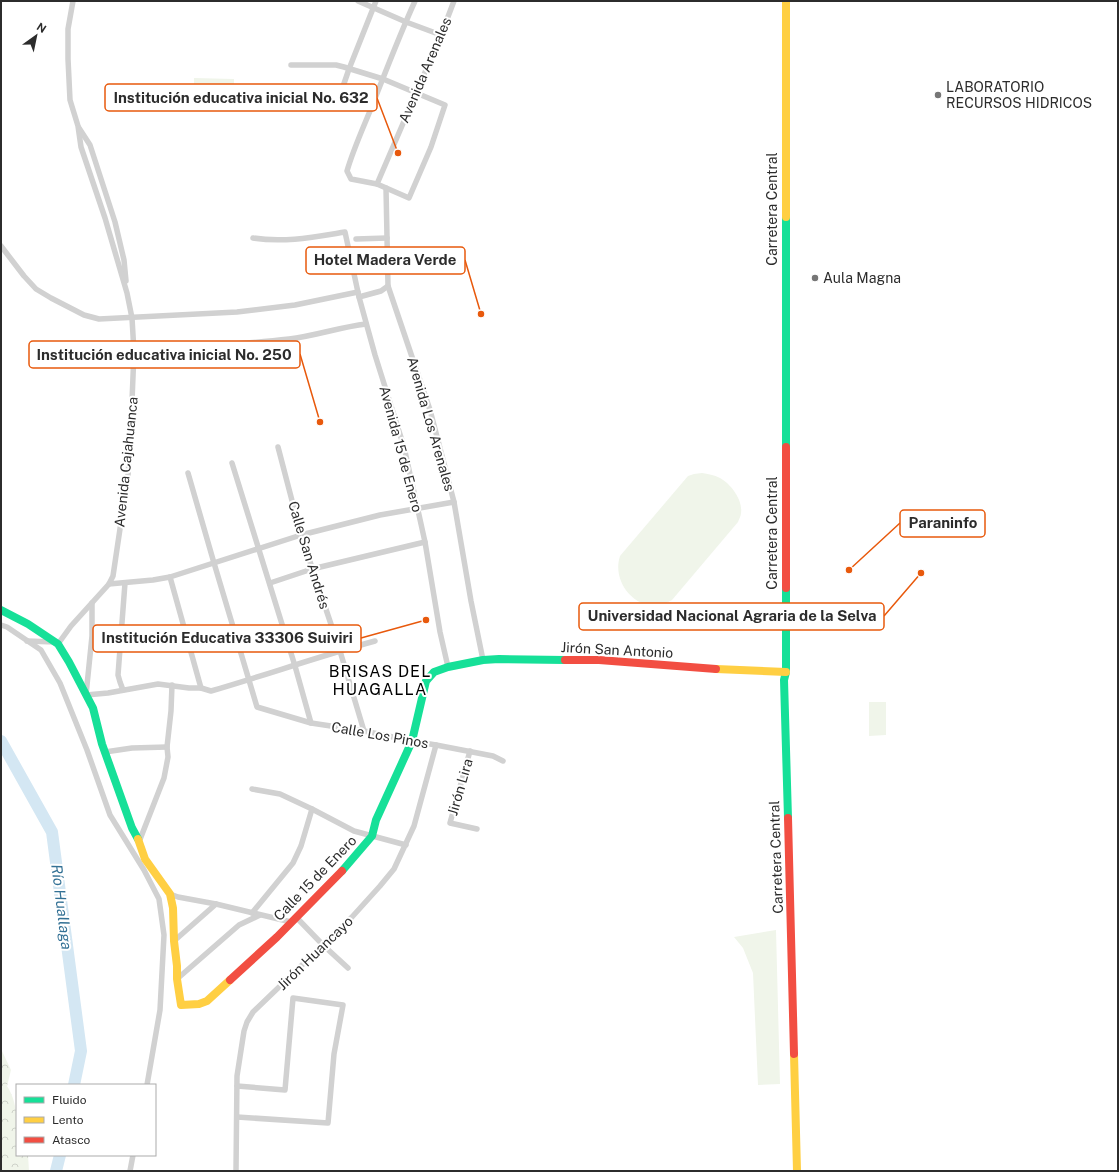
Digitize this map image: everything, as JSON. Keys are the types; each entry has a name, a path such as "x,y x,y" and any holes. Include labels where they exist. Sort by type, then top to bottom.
{"main road":[{"name":"Carretera Central","path":"786,1 786,672 784,680 797,1171"},
{"path":"1,610 28,624 56,643 69,662 93,708 105,752 132,828 145,859 170,894 173,908 177,979"},
{"name":"Jirón San Antonio","path":"448,667 483,660 499,659 599,660 723,670 786,672"},
{"name":"Calle 15 de Enero","path":"177,979 181,1005 199,1004 207,1001 277,937 344,868 372,836 376,820 412,742 425,683 434,672 448,667"}],"street":[{"name":"Avenida Cajahuanca","path":"56,643 109,584 113,576 128,475 132,427 134,350 132,318 127,293 105,218 80,147 78,126 70,100 68,29 73,1"},
{"path":"358,1 406,22 441,35"},
{"path":"338,101 376,1"},
{"path":"291,65 336,65 350,68 383,79 445,105 431,147 409,198 377,184 351,179 347,171 352,155 383,79 406,22 415,1"},
{"name":"Avenida Arenales","path":"377,184 441,35 454,1"},
{"path":"78,126 90,145 115,222 124,260 127,293"},
{"name":"Avenida Los Arenales","path":"386,188 388,286 430,410 454,502 483,660"},
{"name":"Avenida 15 de Enero","path":"253,238 280,241 345,232 366,324 404,447 425,542 440,632 448,667"},
{"path":"356,239 387,238"},
{"path":"1,246 30,283 36,288 51,298 84,315 105,320 238,312 295,305 381,291 388,286"},
{"path":"134,350 239,344 291,339 353,325 366,324"},
{"name":"Calle San Andrés","path":"278,447 301,534 340,651 364,731"},
{"path":"232,463 296,666 311,723"},
{"path":"188,473 249,680"},
{"path":"109,584 170,577 301,534 380,515 454,502"},
{"path":"270,583 312,569 425,542"},
{"path":"170,577 201,688"},
{"path":"123,690 118,675 125,582"},
{"path":"92,603 92,636 86,695 158,684 188,688 201,688 211,691 375,641"},
{"path":"1,625 7,627 41,650 60,682 87,750 110,815 160,899 164,935 160,1010 147,1084"},
{"path":"27,641 56,643"},
{"name":"Calle Los Pinos","path":"249,680 257,707 311,723 364,731 412,742 470,751 493,756 503,761"},
{"path":"139,842 164,778 168,757 167,747 172,686"},
{"name":"Jirón Huancayo","path":"236,1171 237,1076 244,1031 247,1022 253,1012 352,917 394,869 414,826 436,745"},
{"path":"105,752 132,748 167,747"},
{"name":"Jirón Lira","path":"470,751 450,823 477,829"},
{"path":"252,789 280,794 354,831 406,845"},
{"path":"252,913 293,863 301,846 312,809"},
{"path":"170,894 260,915 293,919 348,968"},
{"path":"174,941 216,904"},
{"path":"177,979 239,925 260,915"},
{"path":"237,1086 285,1090 293,998 343,1005 334,1054 328,1124 237,1117"},
{"path":"130,1171 133,1156"}],"green space":[{"path":"194,78 234,79 234,103 194,102"},
{"path":"702,473 720,478 732,488 738,498 741,508 741,515 738,522 672,600 657,606 640,602 632,597 622,583 618,565 620,556 688,476"},
{"path":"869,702 886,702 886,735 869,736"},
{"path":"776,930 780,1084 758,1085 753,973 743,948 734,937"},
{"path":"1,1049 11,1070 7,1086 16,1111 16,1156 28,1156 29,1171 1,1171"}],"waterway":[{"name":"Río Huallaga","path":"1,741 52,832 81,1051 74,1084"},
{"name":"Río Huallaga","path":"56,1171 60,1156"}],"traffic: fast":[{"path":"786,217 786,447"},
{"path":"786,588 786,672 784,680 788,818"},
{"path":"1,610 28,624 58,644 69,662 93,708 102,744 132,828 138,839"},
{"path":"342,871 372,836 376,820 412,741 426,681 434,672 448,667 483,660 565,660"}],"traffic: slow":[{"path":"786,1 786,217"},
{"path":"716,669 786,672"},
{"path":"138,839 145,859 170,894 173,908 177,979 181,1005 199,1004 207,1001 230,980"},
{"path":"794,1054 797,1171"}],"traffic: jam":[{"path":"786,447 786,588"},
{"path":"565,660 599,660 716,669"},
{"path":"788,818 794,1054"},
{"path":"230,980 277,937 342,871"}],"place":[{"name":"LABORATORIO RECURSOS HIDRICOS","path":"938,95"},
{"name":"Institución educativa inicial No. 632","path":"398,153"},
{"name":"Aula Magna","path":"815,278"},
{"name":"Hotel Madera Verde","path":"481,314"},
{"name":"Institución educativa inicial No. 250","path":"320,422"},
{"name":"Paraninfo","path":"849,570"},
{"name":"Universidad Nacional Agraria de la Selva","path":"921,573"},
{"name":"Institución Educativa 33306 Suiviri","path":"426,620"}],"district":[{"name":"BRISAS DEL HUAGALLA","path":"380,680"}]}
